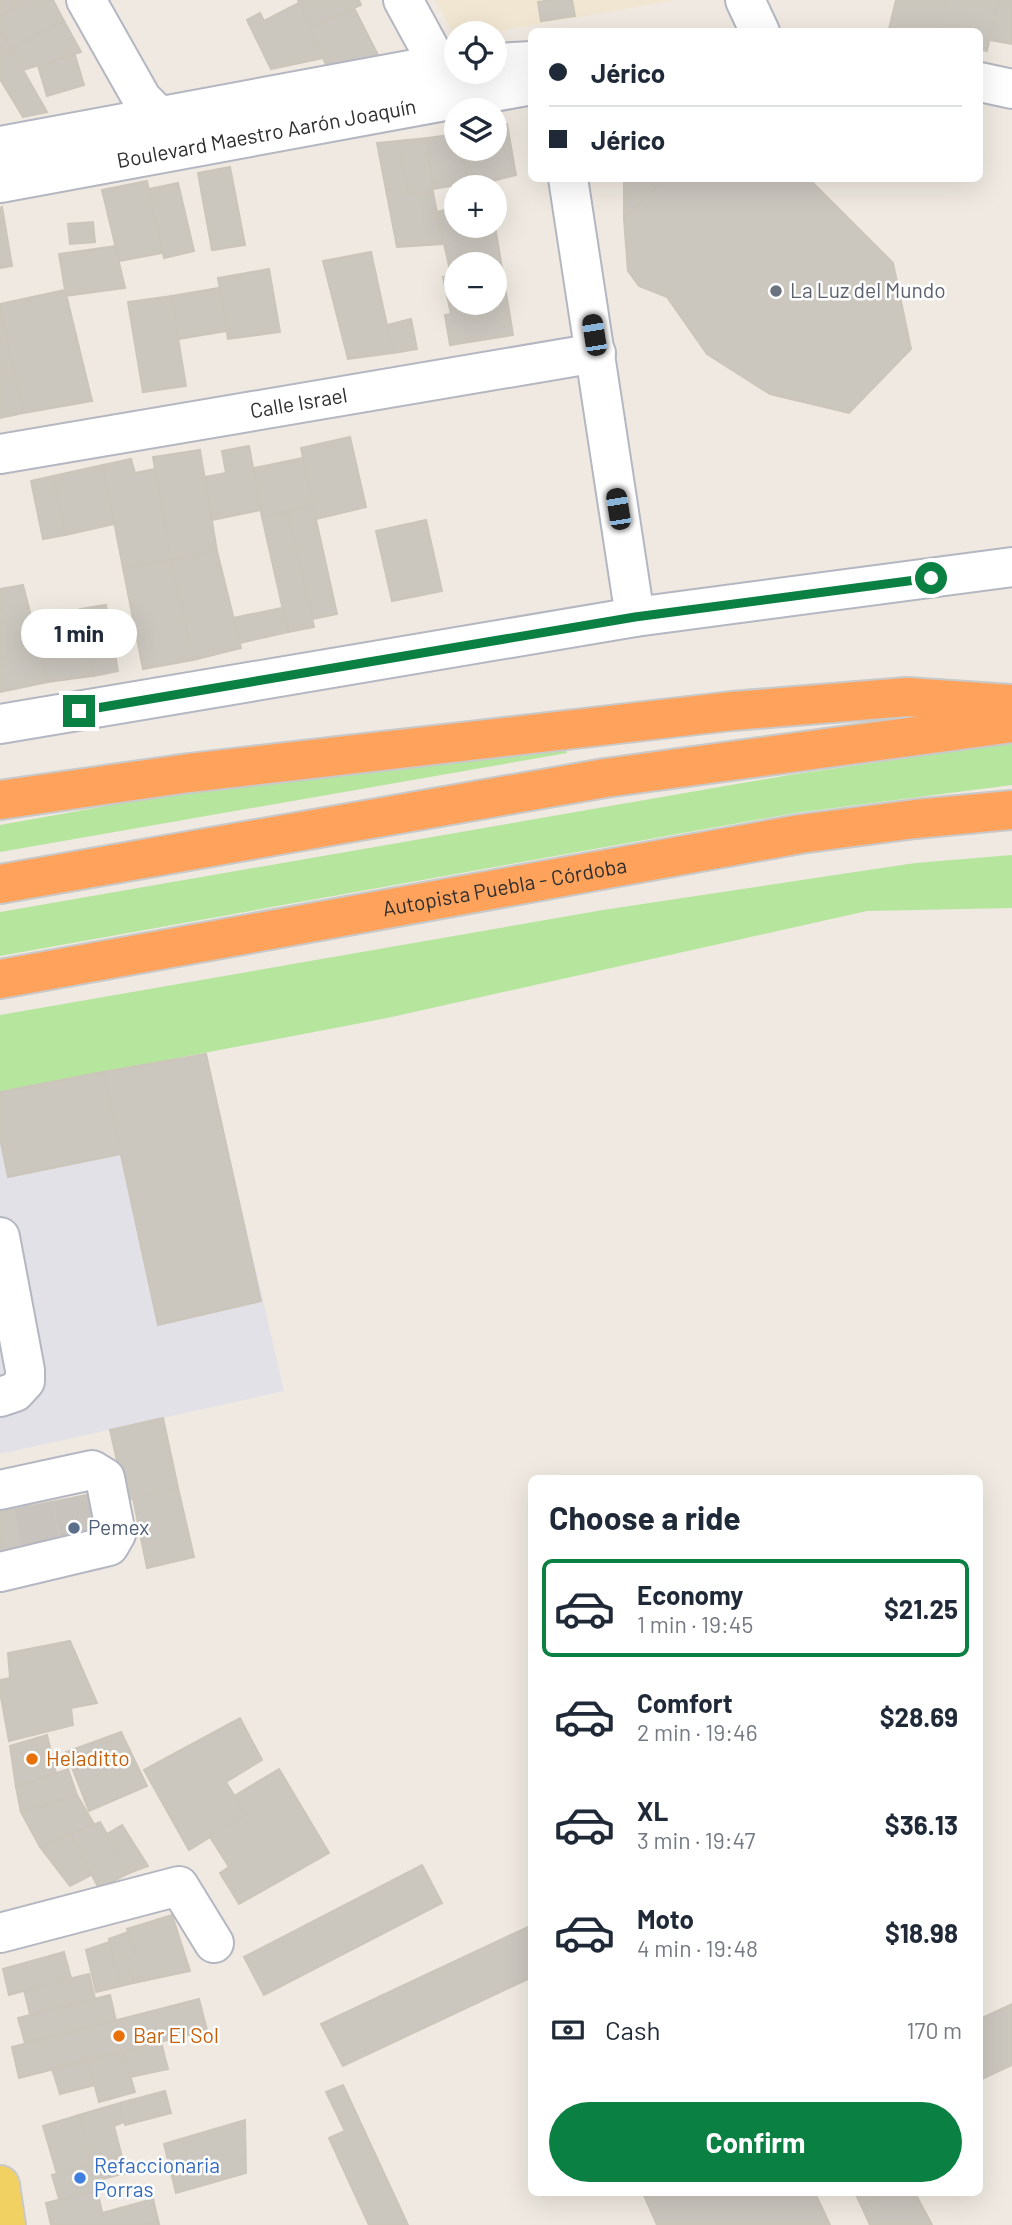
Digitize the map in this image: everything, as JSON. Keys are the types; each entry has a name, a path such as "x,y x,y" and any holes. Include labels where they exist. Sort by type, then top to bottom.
{"highway":[{"path":"0,800 189,773 732,711 907,698 1012,704"},
{"path":"0,884 605,778 1012,723"},
{"name":"Autopista Puebla - Córdoba","path":"0,979 800,834 1012,810"}],"main road":[{"path":"0,2185 6,2225"}],"street":[{"path":"86,0 142,99 158,115 179,150"},
{"path":"403,0 444,65"},
{"path":"745,0 758,28"},
{"path":"507,62 528,61"},
{"name":"Boulevard Maestro Aarón Joaquín","path":"0,145 158,115 444,79"},
{"name":"Boulevard Maestro Aarón Joaquín","path":"0,183 179,150 444,80"},
{"name":"Boulevard Maestro Aarón Joaquín","path":"507,83 528,85"},
{"path":"983,83 1012,89"},
{"path":"569,182 635,617"},
{"name":"Calle Israel","path":"0,454 596,353"},
{"path":"0,724 635,617 1012,568"},
{"path":"0,1237 25,1381 15,1392 0,1397"},
{"path":"36,1492 92,1470 104,1478 116,1534 109,1546 46,1553"},
{"path":"0,1933 179,1886 214,1943"}],"shaded area":[{"path":"435,0 677,0 507,30 507,21 447,21"},
{"path":"206,1054 284,1391 0,1454 0,1092"}],"green space":[{"path":"1012,743 1012,785 795,813 0,956 0,912 789,775"},
{"path":"564,744 567,753 0,852 0,825 172,794"},
{"path":"1012,855 1012,908 867,911 387,1018 0,1092 0,1015 603,910 915,863"}],"building":[{"path":"0,0 28,0 0,16"},
{"path":"28,0 53,0 64,21 11,48 0,29 0,16"},
{"path":"298,0 359,0 361,5 310,28"},
{"path":"572,0 575,16 541,21 538,2"},
{"path":"896,0 947,0 940,28 889,28"},
{"path":"947,0 998,0 987,51 983,50 983,28 940,28"},
{"path":"998,0 1012,0 1012,44 989,40"},
{"path":"299,3 323,58 271,69 247,20 260,13 264,21"},
{"path":"354,8 379,57 326,65 310,28"},
{"path":"64,21 81,52 23,70 11,48"},
{"path":"0,29 47,112 23,117 0,79"},
{"path":"75,55 84,85 47,96 38,66"},
{"path":"507,124 516,175 507,177 507,175 466,175 464,161 507,161"},
{"path":"444,136 444,161 464,161 466,175 444,175 444,187 433,189 427,138"},
{"path":"427,138 433,192 408,194 398,141"},
{"path":"398,141 408,194 433,192 443,244 397,247 377,143"},
{"path":"230,167 245,245 212,250 198,173"},
{"path":"147,181 162,253 119,261 102,190"},
{"path":"624,182 663,182 624,219"},
{"name":"La Luz del Mundo","path":"663,182 812,182 893,263 911,349 849,413 770,394 707,354 667,297 639,286 628,271 624,219"},
{"path":"178,183 194,251 164,258 149,189"},
{"path":"2,207 12,266 0,268 0,208"},
{"path":"444,210 444,238 497,238 499,252 446,252 437,212"},
{"path":"93,222 95,242 70,244 68,224"},
{"path":"115,246 125,288 66,296 59,254"},
{"path":"371,252 393,353 348,359 323,261"},
{"path":"269,269 280,332 228,339 218,278"},
{"path":"219,288 227,331 178,339 171,296"},
{"path":"65,290 92,401 23,413 0,304"},
{"path":"171,296 186,386 143,392 128,302"},
{"path":"507,299 513,335 450,345 445,315 507,315"},
{"path":"0,306 23,413 0,418"},
{"path":"411,319 417,349 393,353 387,325"},
{"path":"350,437 366,507 316,519 301,448"},
{"path":"249,446 261,510 212,520 205,477 226,473 222,451"},
{"path":"200,450 217,551 171,560 153,457"},
{"path":"303,458 313,506 262,517 254,468"},
{"path":"131,459 135,473 155,469 171,560 123,568 103,465"},
{"path":"103,465 114,524 65,535 53,476"},
{"path":"53,476 65,535 43,539 31,481"},
{"path":"313,506 337,614 312,619 287,511"},
{"path":"287,511 314,627 288,632 262,517"},
{"path":"426,520 442,591 392,601 376,531"},
{"path":"217,551 241,648 193,660 171,560"},
{"path":"171,560 193,660 143,669 123,568"},
{"path":"23,585 48,682 0,692 0,589"},
{"path":"106,605 118,671 93,676 80,609"},
{"path":"282,608 288,632 240,643 233,618"},
{"path":"85,634 93,676 48,682 37,641"},
{"path":"206,1054 261,1301 158,1325 103,1072"},
{"path":"103,1072 121,1154 8,1177 0,1138 0,1092"},
{"path":"163,1418 178,1488 126,1500 110,1430"},
{"path":"178,1488 194,1557 147,1568 133,1498"},
{"path":"87,1495 95,1532 1,1552 0,1512"},
{"path":"70,1641 97,1703 71,1708 73,1725 9,1741 0,1692 0,1680 10,1678 8,1653"},
{"path":"240,1718 262,1760 226,1782 246,1815 189,1850 144,1770"},
{"path":"121,1732 147,1786 89,1811 66,1752"},
{"name":"Heladitto","path":"47,1735 56,1773 16,1787 10,1746"},
{"path":"68,1769 77,1795 21,1812 16,1787"},
{"path":"279,1769 329,1853 239,1904 220,1873 229,1867 210,1837 246,1815 234,1796"},
{"path":"77,1795 94,1824 40,1847 21,1812"},
{"path":"100,1822 129,1873 99,1889 71,1834"},
{"path":"122,1825 148,1866 129,1873 107,1834"},
{"path":"71,1834 91,1875 70,1886 40,1847"},
{"path":"422,1865 442,1903 264,1995 244,1957"},
{"path":"172,1915 190,1971 133,1983 126,1958 135,1956 127,1929"},
{"path":"528,1927 528,1979 343,2066 321,2024"},
{"path":"128,1932 135,1956 126,1958 133,1983 121,1986 109,1939"},
{"path":"109,1942 121,1986 96,1992 86,1950"},
{"path":"64,1952 71,1978 9,1995 3,1969"},
{"path":"89,1974 95,1999 30,2014 24,1990"},
{"path":"110,1995 116,2021 25,2043 18,2018"},
{"name":"Bar El Sol","path":"199,1999 207,2030 19,2078 12,2047"},
{"path":"1012,2004 1012,2065 983,2079 983,2018"},
{"path":"161,2042 168,2069 130,2077 123,2052"},
{"path":"123,2052 135,2092 99,2102 88,2060"},
{"path":"88,2060 95,2085 60,2094 52,2069"},
{"path":"343,2085 408,2225 369,2225 329,2138 345,2131 326,2092"},
{"path":"165,2091 171,2113 125,2125 120,2103"},
{"path":"120,2103 124,2122 114,2126 122,2157 92,2165 79,2115"},
{"path":"79,2115 92,2165 57,2174 43,2126"},
{"path":"245,2120 246,2173 176,2193 164,2144"},
{"name":"Refaccionaria Porras","path":"122,2157 126,2173 95,2181 97,2190 59,2199 52,2175"},
{"path":"97,2190 105,2225 51,2225 46,2203"},
{"path":"644,2196 816,2196 830,2225 657,2225"},
{"path":"856,2196 880,2196 861,2205"},
{"path":"880,2196 917,2196 932,2225 870,2225 861,2205"},
{"path":"153,2199 159,2224 105,2225 102,2213"}],"tunnel":[{"path":"71,1498 80,1535"},
{"path":"33,1505 40,1544"}],"place":[{"name":"La Luz del Mundo","path":"776,291"},
{"name":"Pemex","path":"74,1528"},
{"name":"Heladitto","path":"32,1759"},
{"name":"Bar El Sol","path":"119,2036"},
{"name":"Refaccionaria Porras","path":"80,2178"}],"route":[{"path":"79,711 635,617 931,578"}]}
